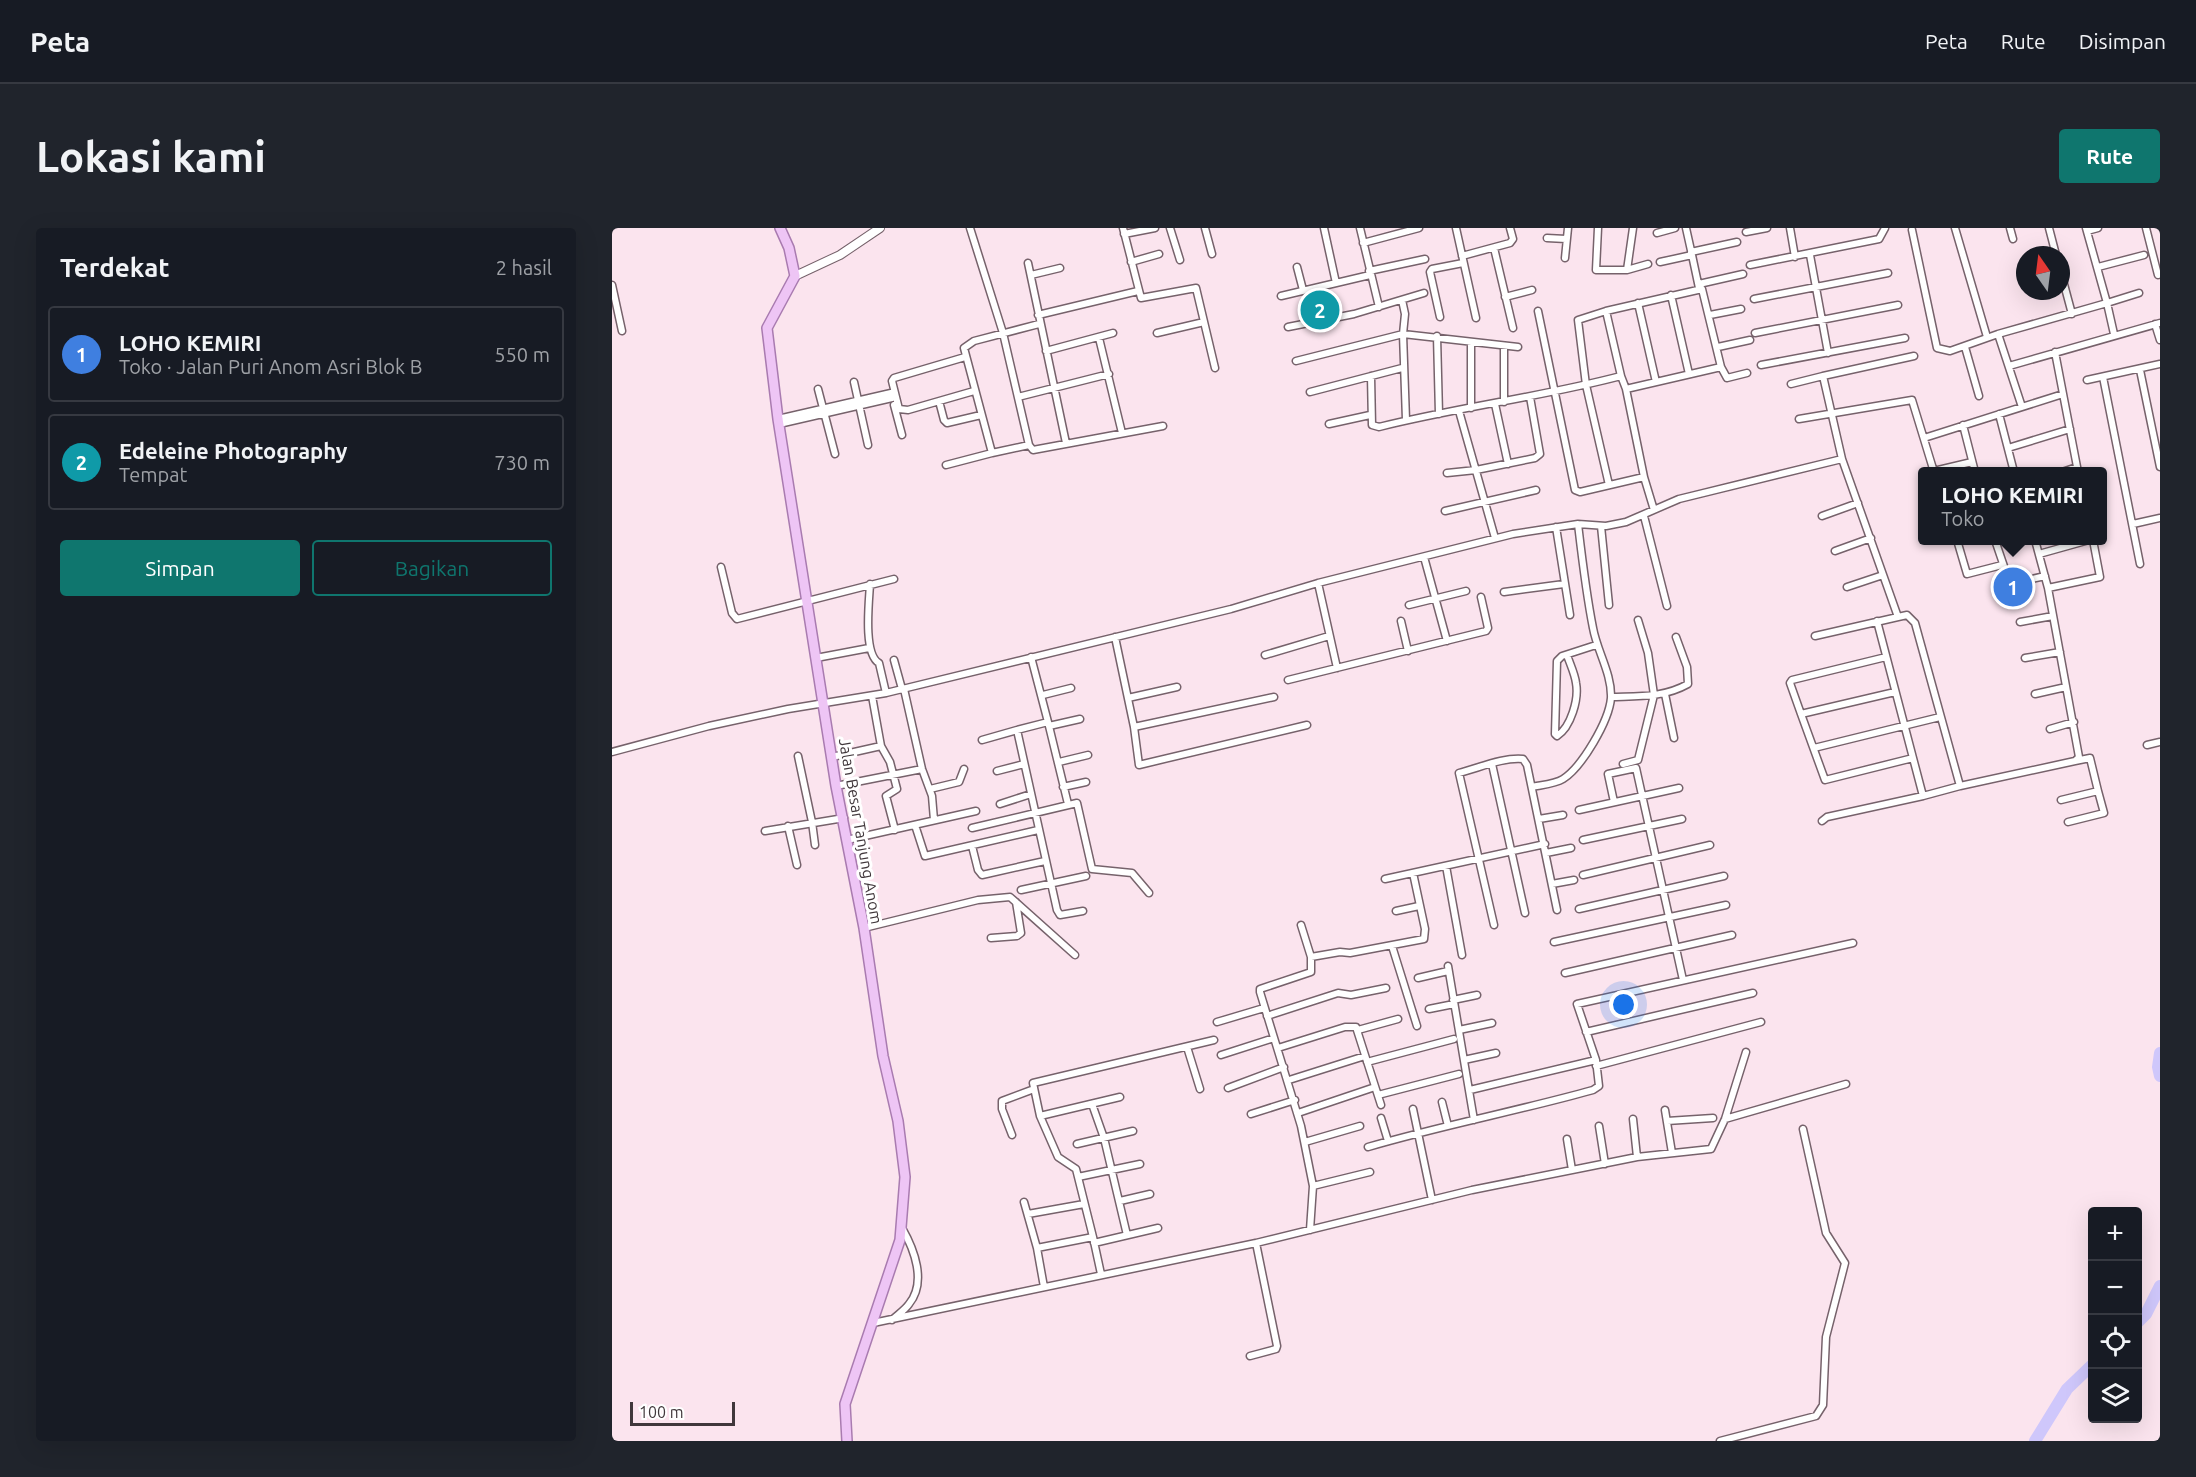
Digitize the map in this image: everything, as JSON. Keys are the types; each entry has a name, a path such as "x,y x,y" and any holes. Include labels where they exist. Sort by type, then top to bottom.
{"main road":[{"path":"780,228 789,248 795,276"},
{"name":"Jalan Besar Tanjung Anom","path":"795,276 767,328 778,421 836,786 864,928 880,1037 900,1132 905,1184 902,1228 845,1404 847,1441"}],"street":[{"path":"795,276 840,255 880,228"},
{"path":"970,228 1004,333 1029,445 1033,450 1040,451 1066,443 1163,426"},
{"path":"1155,228 1124,231 1138,291 1143,298 1196,288 1215,368"},
{"path":"1170,228 1180,260"},
{"path":"1205,228 1212,254"},
{"path":"1324,228 1336,283"},
{"path":"1360,228 1379,307"},
{"path":"1363,243 1419,228"},
{"path":"1456,228 1476,318"},
{"path":"1440,317 1430,281 1431,270 1512,241 1510,228"},
{"path":"1565,258 1568,228"},
{"path":"1598,228 1596,270 1604,272 1627,270 1648,264"},
{"path":"1627,270 1633,228"},
{"path":"1657,233 1675,228"},
{"path":"1686,228 1699,286 1704,291 1722,367 1727,378 1747,374"},
{"path":"1746,232 1767,228"},
{"path":"1790,228 1795,257"},
{"path":"1750,265 1810,255 1880,239 1885,228"},
{"path":"1954,228 1987,337"},
{"path":"2010,228 2013,239"},
{"path":"2049,228 2054,246"},
{"path":"2098,228 2087,230 2114,334"},
{"path":"2147,228 2157,261 2158,275"},
{"path":"1912,230 1937,348 1950,351 1965,347 1987,337 2139,294"},
{"path":"1547,238 1566,239"},
{"path":"1660,262 1737,242"},
{"path":"1494,248 1513,328"},
{"path":"1131,262 1159,254"},
{"path":"1810,255 1828,353"},
{"path":"2098,267 2144,255"},
{"path":"1281,296 1425,259"},
{"path":"1028,263 1039,324 1066,443"},
{"path":"1297,267 1303,290"},
{"path":"1031,275 1060,268"},
{"path":"1754,299 1888,273"},
{"path":"1609,485 1586,385 1578,320 1743,274"},
{"path":"612,285 622,331"},
{"path":"1505,297 1532,290"},
{"path":"1038,315 1138,291"},
{"path":"1288,327 1379,307 1424,293"},
{"path":"1671,295 1689,374"},
{"path":"1402,300 1405,314 1402,368 1406,420"},
{"path":"2068,300 2072,314"},
{"path":"1638,303 1656,382"},
{"path":"1755,333 1898,305"},
{"path":"1710,315 1741,309"},
{"path":"1538,311 1575,490 1580,492 1644,477"},
{"path":"1606,311 1626,389 1644,477 1654,510"},
{"path":"1157,333 1204,322"},
{"path":"2009,366 2158,323 2160,340"},
{"path":"992,453 964,348 968,343 1039,324"},
{"path":"1046,351 1113,333"},
{"path":"1296,361 1403,334 1437,336 1471,343 1518,347"},
{"path":"1998,334 2022,407"},
{"path":"1437,336 1439,414"},
{"path":"1099,338 1122,433"},
{"path":"1761,365 1905,338"},
{"path":"1718,347 1750,340"},
{"path":"1471,343 1471,408"},
{"path":"1504,346 1504,402"},
{"path":"1965,347 1979,396"},
{"path":"2055,352 2078,467"},
{"path":"1791,384 1914,356"},
{"path":"965,357 899,375 892,381 899,409 902,411 974,391"},
{"path":"2087,380 2160,364"},
{"path":"1626,389 1722,367"},
{"path":"1310,392 1402,368"},
{"path":"2140,370 2160,467"},
{"path":"1018,397 1109,374"},
{"path":"1371,376 1372,425 1379,427 1621,376"},
{"path":"1823,376 1842,459 1898,617"},
{"path":"2103,377 2140,564"},
{"path":"888,381 902,435"},
{"path":"854,382 868,445"},
{"path":"818,389 835,454"},
{"path":"1924,438 2063,394"},
{"path":"778,421 892,395"},
{"path":"1447,473 1508,464 1535,458 1540,454 1530,397"},
{"path":"1799,419 1912,400 1933,467"},
{"path":"939,401 947,423 981,415"},
{"path":"1495,404 1508,464"},
{"path":"1459,411 1495,538"},
{"path":"1999,414 2013,467"},
{"path":"1329,424 1371,415"},
{"path":"1962,425 1974,467"},
{"path":"2008,448 2070,429"},
{"path":"946,465 1029,445"},
{"path":"612,752 709,726 903,689 1231,609 1318,583 1495,538 1578,524 1601,526 1626,522 1691,495 1842,459"},
{"path":"1951,467 1972,462"},
{"path":"1445,511 1536,490"},
{"path":"1821,516 1858,503"},
{"path":"1644,516 1667,606"},
{"path":"2133,524 2160,518"},
{"path":"1532,787 1562,780 1575,766 1600,730 1611,697 1606,669 1596,645 1578,524"},
{"path":"1601,526 1609,605"},
{"path":"1556,527 1570,615"},
{"path":"1835,551 1871,538"},
{"path":"1958,545 1967,574 2002,565"},
{"path":"1996,545 2007,579 2011,584 2046,576"},
{"path":"2037,545 2046,576 2079,754 2075,761"},
{"path":"2039,554 2072,545"},
{"path":"2048,588 2100,577 2092,545"},
{"path":"1424,557 1447,641"},
{"path":"721,567 732,613 738,619 808,599 894,579"},
{"path":"1847,587 1883,575"},
{"path":"1318,583 1337,668"},
{"path":"870,584 869,648 874,660 879,663 886,693"},
{"path":"1504,592 1564,584"},
{"path":"1409,605 1466,591"},
{"path":"1288,680 1486,631 1488,627 1481,597"},
{"path":"1815,636 1907,615 1915,623 1960,786"},
{"path":"2020,622 2053,616"},
{"path":"1623,764 1638,760 1654,695 1648,653 1638,620"},
{"path":"1401,621 1408,651"},
{"path":"1877,621 1923,796"},
{"path":"1265,655 1329,636"},
{"path":"1115,637 1134,727 1139,765 1307,724"},
{"path":"1611,697 1635,698 1665,694 1688,684 1687,667 1676,637"},
{"path":"1567,655 1576,684 1574,704 1570,719 1557,736 1555,734 1557,661 1567,655 1596,645"},
{"path":"816,658 869,648"},
{"path":"2025,658 2060,652"},
{"path":"1031,657 1043,695 1068,804"},
{"path":"1886,657 1792,680 1790,683 1826,781 1913,758"},
{"path":"894,660 921,769 930,789 934,820"},
{"path":"1128,698 1177,687"},
{"path":"2035,694 2066,687"},
{"path":"1043,695 1071,688"},
{"path":"1801,714 1895,692"},
{"path":"1665,694 1674,738"},
{"path":"872,696 881,746 894,774 896,791 886,796 895,830"},
{"path":"1134,727 1274,697"},
{"path":"1814,748 1940,717"},
{"path":"982,740 1017,730 1080,718"},
{"path":"2050,729 2073,722"},
{"path":"1017,730 1058,913 1083,911"},
{"path":"2147,745 2160,742"},
{"path":"832,757 881,746"},
{"path":"1059,762 1088,755"},
{"path":"798,756 815,845"},
{"path":"1822,821 1827,817 2090,758 2104,813 2068,822"},
{"path":"1494,925 1459,773 1492,764 1523,759 1545,844 1557,910"},
{"path":"997,771 1024,764"},
{"path":"1492,764 1525,913"},
{"path":"1614,802 1608,774 1636,768 1683,980"},
{"path":"836,786 921,769"},
{"path":"930,789 956,783 964,769"},
{"path":"1063,787 1086,782"},
{"path":"1579,810 1679,788"},
{"path":"2061,800 2098,791"},
{"path":"1000,804 1031,794"},
{"path":"972,828 1068,804 1079,804 1093,870 1132,873 1149,893"},
{"path":"848,840 976,811"},
{"path":"1539,819 1563,814"},
{"path":"765,831 844,818"},
{"path":"1583,840 1682,819"},
{"path":"915,825 925,855 1038,830"},
{"path":"788,826 797,865"},
{"path":"1385,879 1545,844"},
{"path":"1583,875 1710,845"},
{"path":"972,846 978,870 982,875 1045,861"},
{"path":"1546,853 1571,848"},
{"path":"1446,866 1462,956"},
{"path":"1311,957 1392,946 1424,939 1425,929 1413,873"},
{"path":"1021,890 1086,876"},
{"path":"1579,909 1724,876"},
{"path":"1552,885 1574,880"},
{"path":"864,928 978,900 1006,897 1016,901 1075,955"},
{"path":"991,938 1021,933 1016,901"},
{"path":"1554,942 1726,905"},
{"path":"1396,911 1419,906"},
{"path":"1301,925 1311,957 1312,968 1308,975 1260,989 1264,1008 1295,1100 1305,1143 1313,1186 1310,1230"},
{"path":"1565,973 1732,935"},
{"path":"1368,1147 1593,1090 1599,1086 1596,1063 1577,1004 1853,943"},
{"path":"1392,946 1417,1026"},
{"path":"1419,978 1448,969 1474,1120"},
{"path":"1267,1016 1338,993 1350,995 1386,988"},
{"path":"1586,1032 1753,993"},
{"path":"1429,1009 1477,995"},
{"path":"1217,1022 1264,1008"},
{"path":"1358,1030 1398,1019"},
{"path":"1470,1090 1596,1063 1761,1022"},
{"path":"1459,1030 1492,1023"},
{"path":"1278,1048 1353,1025 1358,1030 1381,1105"},
{"path":"1221,1055 1274,1038"},
{"path":"1101,1274 1075,1167 1061,1162 1058,1157 1040,1116 1033,1083 1037,1080 1214,1040"},
{"path":"1289,1080 1366,1059 1454,1040"},
{"path":"1187,1047 1200,1089"},
{"path":"873,1323 1256,1243 1432,1200 1572,1170 1637,1157 1711,1149 1725,1119 1746,1052"},
{"path":"1464,1060 1496,1053"},
{"path":"1228,1088 1284,1067"},
{"path":"1378,1095 1459,1074"},
{"path":"1725,1119 1846,1084"},
{"path":"1298,1113 1375,1087"},
{"path":"1012,1136 1002,1101 1034,1089"},
{"path":"1040,1116 1120,1097"},
{"path":"1251,1114 1295,1100"},
{"path":"1442,1102 1448,1126"},
{"path":"1092,1104 1104,1138 1127,1235"},
{"path":"1413,1109 1420,1132 1432,1200"},
{"path":"1665,1110 1672,1153"},
{"path":"1381,1118 1389,1141"},
{"path":"1667,1120 1713,1118"},
{"path":"1633,1119 1637,1157"},
{"path":"1599,1125 1605,1164"},
{"path":"1305,1143 1360,1126"},
{"path":"1720,1441 1816,1416 1823,1404 1826,1337 1845,1263 1826,1233 1803,1129"},
{"path":"1077,1144 1133,1131"},
{"path":"1568,1139 1572,1170"},
{"path":"1078,1178 1140,1164"},
{"path":"1313,1186 1370,1172"},
{"path":"1120,1202 1150,1194"},
{"path":"1024,1202 1037,1248 1044,1287"},
{"path":"1028,1214 1084,1204"},
{"path":"891,1321 910,1304 916,1289 917,1261 913,1247 902,1228"},
{"path":"1037,1248 1127,1235 1158,1228"},
{"path":"1250,1356 1268,1352 1277,1346 1256,1243"}],"waterway":[{"path":"2160,1053 2158,1067 2160,1076"},
{"path":"2142,1318 2160,1286"},
{"path":"2035,1441 2067,1389 2088,1369"}],"place":[{"name":"Edeleine Photography","path":"1320,310"},
{"name":"LOHO KEMIRI","path":"2013,587"}]}
